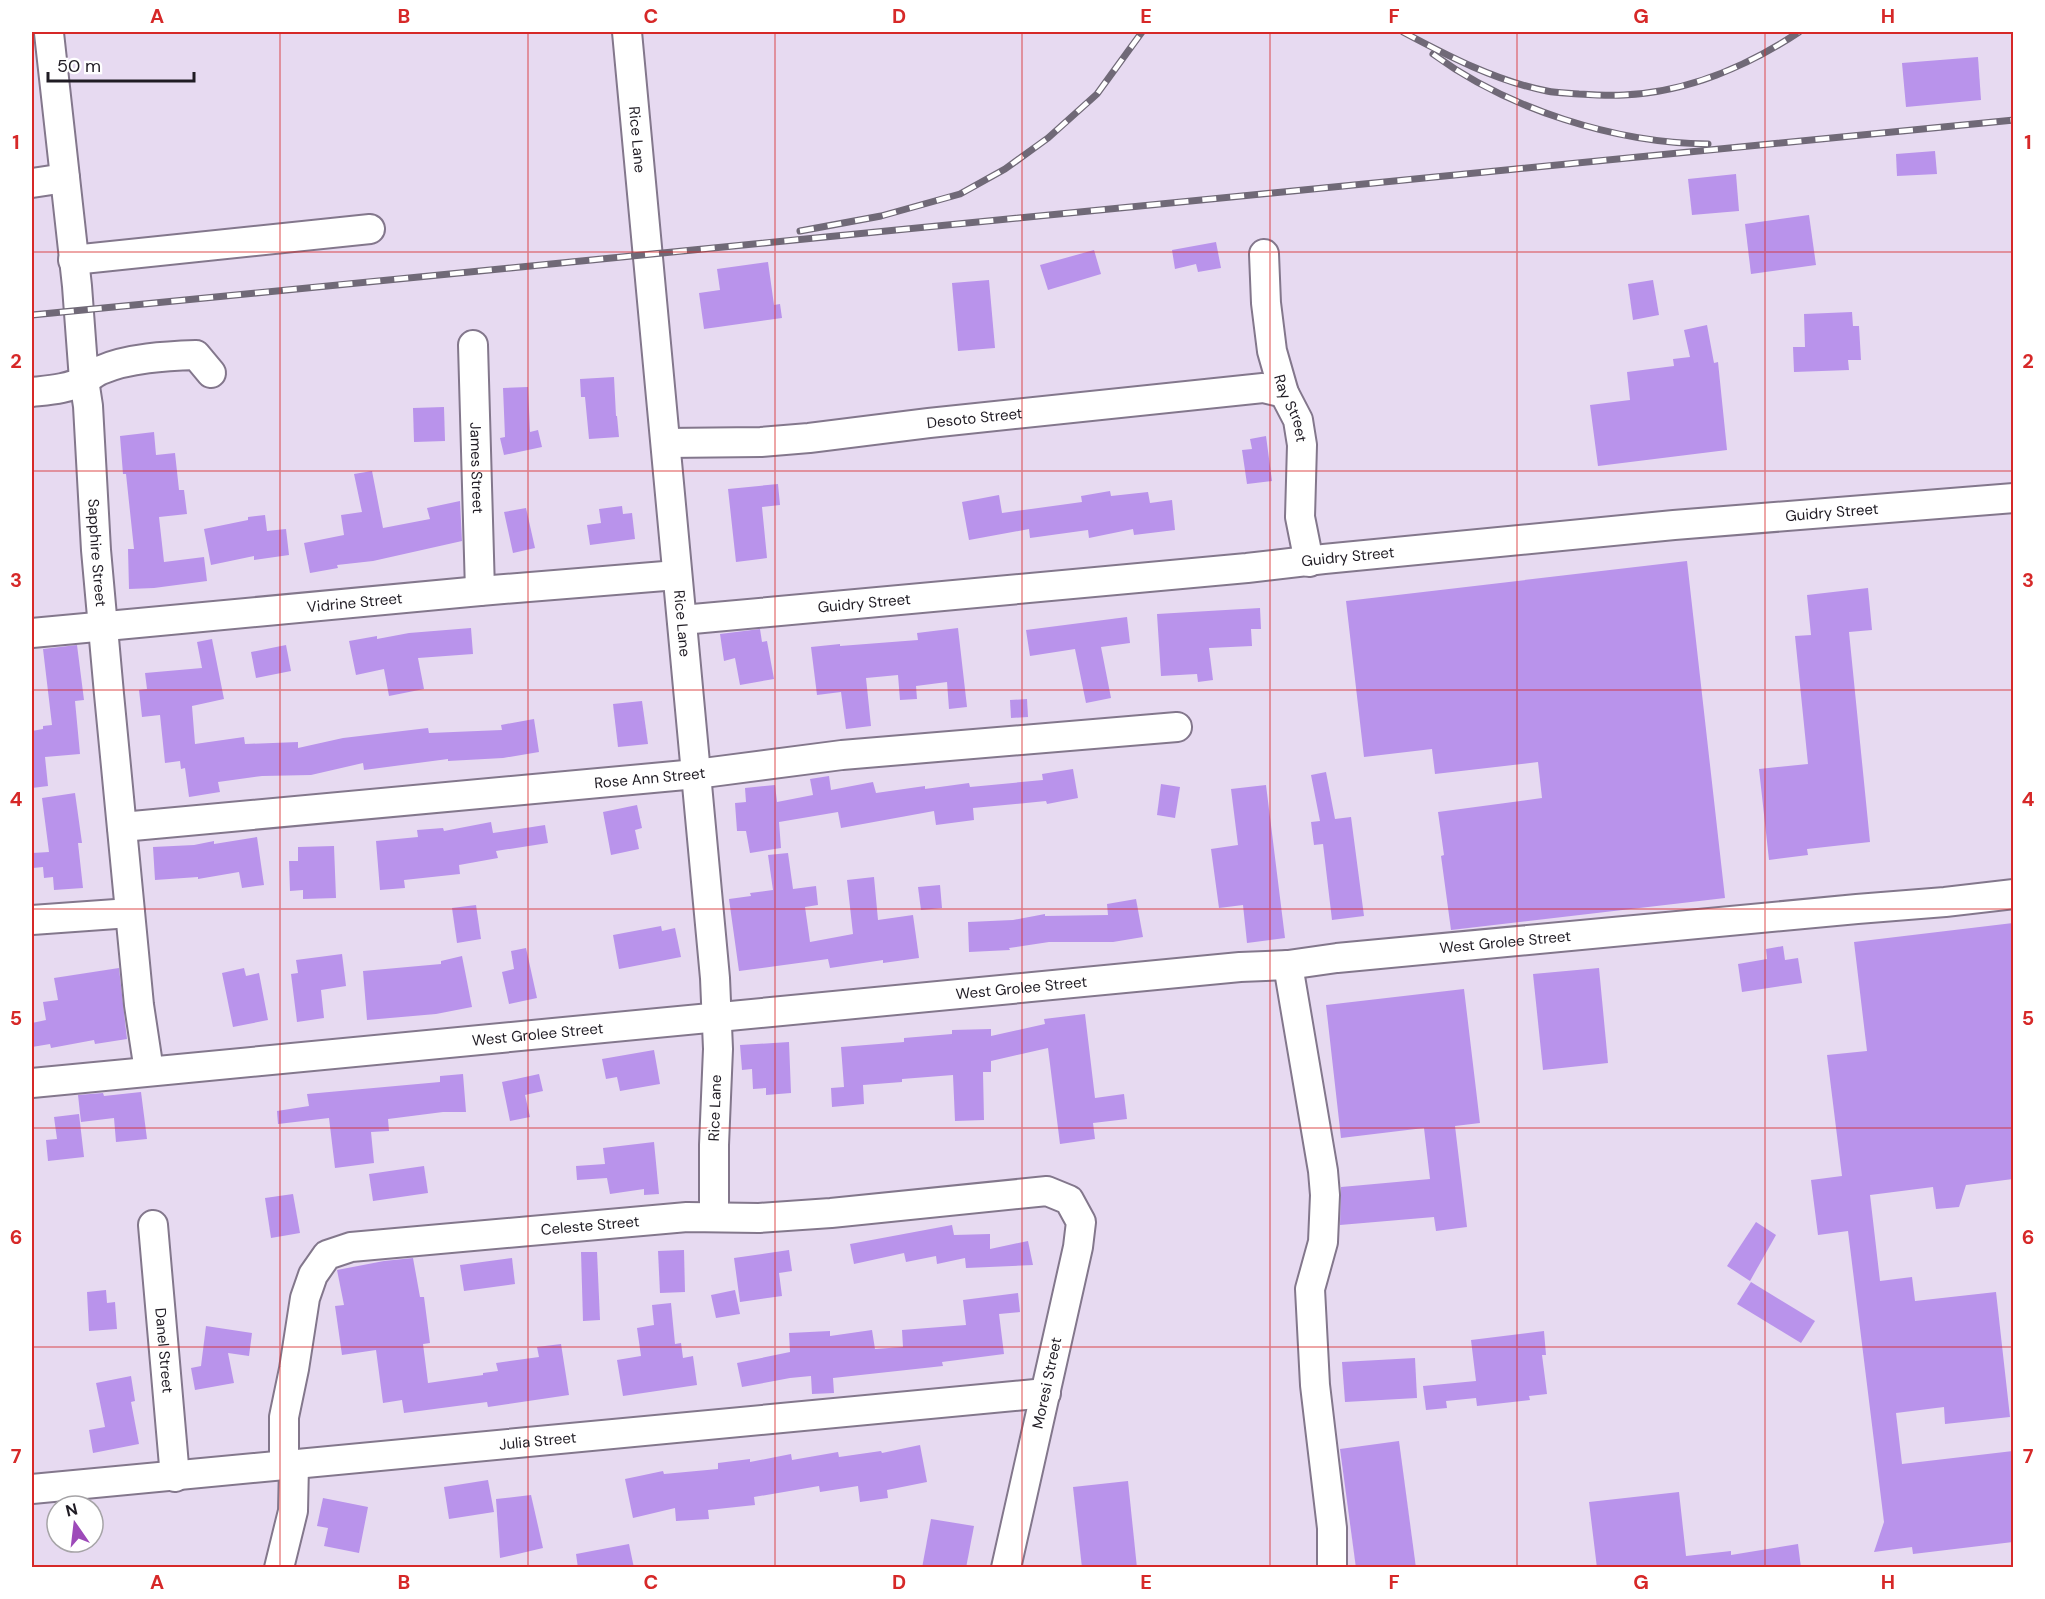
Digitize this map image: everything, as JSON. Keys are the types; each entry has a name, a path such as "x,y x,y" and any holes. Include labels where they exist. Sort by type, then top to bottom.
{"street":[{"name":"Rice Lane","path":"627,32 715,978 718,1049 714,1217"},
{"name":"Sapphire Street","path":"49,33 88,406 96,550 130,913 139,1005 149,1071"},
{"path":"32,183 65,178"},
{"path":"73,260 370,229"},
{"name":"Ray Street","path":"1264,254 1266,303 1272,351 1284,393 1298,420 1302,445 1300,517 1309,562"},
{"name":"James Street","path":"473,345 480,591"},
{"path":"32,392 62,389 100,370 123,363 171,356 196,355 211,373"},
{"name":"Desoto Street","path":"666,443 770,441 1263,388 1284,393"},
{"name":"Guidry Street","path":"682,620 1309,562 1662,526 2013,498"},
{"name":"Vidrine Street","path":"32,633 677,575"},
{"name":"Rose Ann Street","path":"122,828 696,774 842,755 1178,727"},
{"name":"West Grolee Street","path":"32,1083 2013,894"},
{"path":"32,920 130,913"},
{"path":"1288,964 1320,1147 1325,1195 1323,1242 1310,1289 1315,1385 1332,1528 1332,1568"},
{"name":"Celeste Street","path":"279,1568 293,1510 284,1417 305,1298 313,1275 327,1255 351,1247 687,1217 759,1218 831,1213 1047,1191 1069,1200"},
{"name":"Moresi Street","path":"1006,1568 1078,1247 1082,1222 1069,1200"},
{"name":"Danel Street","path":"153,1225 175,1477"},
{"name":"Julia Street","path":"32,1489 1046,1393"}],"building":[{"path":"1978,57 1981,100 1906,107 1902,63"},
{"path":"1935,151 1937,174 1897,176 1896,154"},
{"path":"1736,174 1739,211 1692,215 1688,179"},
{"path":"1809,215 1816,265 1751,274 1745,224"},
{"path":"1216,242 1221,268 1198,272 1196,264 1175,269 1172,250"},
{"path":"1094,250 1101,274 1048,290 1040,265"},
{"path":"768,262 774,305 780,304 782,318 704,329 699,293 720,290 717,269"},
{"path":"989,280 995,348 958,351 952,283"},
{"path":"1653,280 1659,315 1633,320 1628,284"},
{"path":"1852,312 1853,326 1859,326 1861,360 1848,360 1849,370 1794,372 1793,347 1805,347 1804,314"},
{"path":"1707,325 1714,363 1718,362 1727,450 1598,466 1590,405 1630,400 1627,372 1674,366 1673,359 1690,357 1684,330"},
{"path":"614,377 619,437 589,439 585,397 581,397 580,379"},
{"path":"528,387 530,432 538,430 542,447 504,455 500,438 505,437 503,388"},
{"path":"444,407 445,441 414,442 413,408"},
{"path":"154,432 156,455 175,453 179,490 184,490 187,514 159,517 164,562 204,557 207,581 129,589 128,549 134,549 120,436"},
{"path":"1266,436 1272,481 1247,484 1242,450 1252,449 1250,439"},
{"path":"372,471 383,528 430,519 427,508 460,501 462,541 373,561 337,565 338,568 310,573 304,543 344,535 341,515 362,512 354,474"},
{"path":"778,484 780,505 762,507 767,558 736,562 728,489"},
{"path":"1110,491 1111,496 1148,492 1150,503 1172,500 1175,530 1134,535 1133,529 1089,538 1088,530 1030,538 1029,529 969,540 962,502 999,495 1002,513 1082,502 1081,496"},
{"path":"622,506 623,514 632,513 635,539 590,545 587,525 601,523 599,509"},
{"path":"526,508 535,548 513,553 504,512"},
{"path":"265,515 267,531 286,529 289,555 254,560 254,556 211,565 204,529 248,520 248,517"},
{"path":"1687,561 1725,898 1451,930 1441,856 1444,855 1438,812 1542,798 1538,762 1435,774 1432,749 1364,757 1346,601"},
{"path":"1868,588 1872,630 1849,632 1870,842 1807,849 1808,855 1769,860 1759,769 1808,764 1795,636 1811,635 1807,595"},
{"path":"1260,608 1261,629 1251,629 1252,646 1209,648 1213,680 1198,682 1197,674 1161,676 1157,614"},
{"path":"1127,617 1130,643 1101,647 1111,698 1086,703 1075,649 1030,656 1026,630"},
{"path":"471,628 473,654 418,658 424,689 389,696 384,669 356,675 349,641 377,636 377,639 409,633"},
{"path":"958,628 967,707 949,709 947,682 916,686 917,699 900,700 898,675 866,678 871,726 846,729 841,692 817,695 811,647 918,640 917,633"},
{"path":"760,629 762,642 767,641 774,679 740,685 735,658 724,661 720,634"},
{"path":"212,639 224,699 192,706 195,744 244,737 245,744 298,742 298,748 343,738 428,728 429,733 502,730 501,725 534,719 539,752 503,758 448,761 448,759 364,770 363,763 311,775 262,776 218,782 220,792 189,797 185,768 181,769 180,761 165,763 160,715 142,717 139,690 147,689 145,673 202,668 197,642"},
{"path":"77,645 84,700 75,701 80,754 45,757 48,786 32,788 32,731 52,725 43,649"},
{"path":"286,645 291,671 256,678 251,652"},
{"path":"1027,699 1028,717 1011,718 1010,700"},
{"path":"642,701 648,744 618,747 613,704"},
{"path":"1073,769 1078,798 1047,804 1046,801 973,808 974,820 936,825 934,811 841,828 838,812 779,822 781,848 750,853 746,831 737,831 735,803 746,802 745,788 775,785 777,802 813,795 810,779 829,776 831,790 873,782 876,793 925,786 925,789 969,783 970,787 1043,780 1042,774"},
{"path":"1326,772 1335,819 1351,817 1364,916 1332,920 1323,844 1314,845 1311,822 1320,821 1311,775"},
{"path":"1161,784 1180,787 1175,818 1157,815"},
{"path":"1266,785 1285,938 1247,943 1243,905 1219,908 1211,849 1238,845 1231,789"},
{"path":"75,793 82,843 78,843 83,888 54,890 53,877 44,878 43,867 33,868 32,853 49,852 42,798"},
{"path":"637,805 642,828 635,830 639,849 611,855 603,812"},
{"path":"491,822 493,833 545,825 548,843 496,851 498,858 459,865 460,874 404,880 405,888 380,890 376,841 418,837 417,830 443,828 444,831"},
{"path":"257,837 264,885 242,888 239,872 198,879 198,877 155,880 153,847 194,845 214,841 214,844"},
{"path":"334,846 336,898 303,899 303,890 290,891 289,861 298,861 298,847"},
{"path":"788,853 793,889 816,886 818,905 805,907 810,942 853,934 847,880 874,877 878,920 913,915 919,958 883,963 883,960 830,968 828,959 739,971 729,899 773,890 768,855"},
{"path":"940,885 942,908 921,910 918,887"},
{"path":"1136,899 1143,937 1113,942 1049,942 1009,948 1010,950 969,952 968,922 1013,920 1045,914 1045,916 1108,915 1107,904"},
{"path":"476,905 481,939 457,943 452,908"},
{"path":"2013,923 2013,1179 1966,1185 1959,1207 1936,1209 1933,1187 1870,1195 1880,1281 1912,1277 1915,1301 1996,1292 2010,1417 1945,1424 1944,1407 1896,1413 1902,1464 2013,1451 2013,1542 1913,1554 1912,1547 1874,1552 1884,1522 1848,1231 1818,1235 1811,1180 1842,1176 1827,1055 1867,1051 1854,942"},
{"path":"661,926 662,931 675,928 681,957 619,969 613,935"},
{"path":"1783,946 1785,960 1798,958 1802,983 1742,992 1738,964 1767,959 1766,949"},
{"path":"526,948 537,998 509,1004 502,972 514,969 511,951"},
{"path":"342,954 346,986 321,990 324,1018 297,1022 291,974 298,973 296,960"},
{"path":"462,956 472,1007 436,1014 367,1020 363,971 441,964 441,961"},
{"path":"119,968 127,1039 95,1044 94,1040 51,1048 50,1044 32,1047 32,1023 46,1020 43,1002 58,1000 54,978"},
{"path":"244,968 246,976 259,973 268,1020 233,1027 222,973"},
{"path":"1599,968 1608,1063 1543,1070 1533,974"},
{"path":"1464,989 1480,1123 1455,1126 1467,1227 1436,1231 1434,1217 1340,1225 1341,1187 1430,1179 1424,1128 1341,1138 1326,1005"},
{"path":"1085,1014 1095,1098 1124,1094 1127,1119 1093,1123 1095,1139 1060,1144 1048,1048 991,1061 991,1072 983,1072 984,1120 955,1121 953,1075 863,1085 864,1104 832,1107 831,1088 844,1087 841,1047 904,1042 904,1038 952,1034 952,1030 991,1029 991,1036 1045,1024 1044,1019"},
{"path":"789,1042 791,1093 766,1095 766,1088 753,1089 752,1069 742,1070 740,1045"},
{"path":"654,1050 660,1084 620,1091 617,1077 606,1079 602,1059"},
{"path":"463,1074 466,1112 443,1112 388,1119 389,1131 371,1132 374,1163 335,1168 329,1118 278,1124 277,1111 309,1106 307,1094 440,1082 440,1076"},
{"path":"539,1074 543,1091 525,1095 530,1117 510,1121 502,1082"},
{"path":"141,1092 147,1139 116,1142 114,1118 81,1122 78,1095 103,1093 104,1096"},
{"path":"79,1114 84,1157 48,1161 46,1140 57,1139 54,1117"},
{"path":"654,1142 659,1194 644,1195 644,1189 610,1194 607,1178 577,1180 576,1166 605,1164 603,1148"},
{"path":"424,1166 428,1193 373,1201 369,1174"},
{"path":"293,1194 300,1233 271,1238 265,1198"},
{"path":"1756,1222 1776,1235 1750,1281 1727,1266"},
{"path":"952,1225 954,1235 990,1234 990,1249 1028,1241 1033,1265 966,1268 965,1258 937,1264 936,1256 906,1262 904,1253 854,1264 850,1244"},
{"path":"684,1250 685,1292 660,1293 658,1251"},
{"path":"789,1250 792,1271 779,1273 782,1296 740,1302 734,1258"},
{"path":"581,1252 597,1252 600,1320 583,1321"},
{"path":"413,1258 420,1297 424,1297 430,1343 423,1344 428,1383 498,1371 496,1363 539,1357 537,1347 561,1344 569,1395 488,1407 487,1402 404,1413 402,1400 383,1403 376,1350 342,1355 335,1306 344,1305 337,1270"},
{"path":"512,1258 515,1284 464,1291 460,1265"},
{"path":"1751,1282 1815,1321 1801,1343 1737,1304"},
{"path":"106,1290 107,1303 115,1302 117,1329 89,1331 87,1292"},
{"path":"735,1290 740,1314 716,1318 711,1295"},
{"path":"1018,1293 1020,1312 999,1314 1004,1354 942,1362 943,1366 833,1378 834,1393 812,1394 811,1376 742,1387 737,1363 790,1352 789,1333 830,1331 830,1336 872,1330 875,1349 903,1347 902,1330 966,1325 963,1300"},
{"path":"671,1303 675,1344 681,1343 683,1358 693,1356 697,1385 623,1396 617,1360 641,1356 637,1328 654,1325 652,1305"},
{"path":"206,1326 252,1333 249,1356 228,1353 234,1383 195,1390 191,1368 201,1366"},
{"path":"1544,1331 1546,1355 1542,1355 1547,1394 1529,1396 1530,1400 1477,1406 1476,1398 1446,1401 1447,1408 1426,1410 1423,1386 1476,1381 1471,1340"},
{"path":"1415,1358 1417,1398 1345,1402 1342,1362"},
{"path":"131,1376 135,1401 131,1402 139,1444 93,1453 89,1430 105,1427 96,1383"},
{"path":"1399,1441 1416,1568 1356,1568 1340,1449"},
{"path":"920,1445 927,1482 887,1490 888,1498 860,1502 858,1486 820,1492 819,1486 754,1497 755,1505 708,1510 709,1519 676,1521 675,1508 633,1518 625,1479 663,1471 664,1474 718,1469 718,1463 750,1459 750,1462 791,1454 792,1460 838,1452 839,1457 881,1451 882,1453"},
{"path":"488,1480 494,1512 449,1519 444,1487"},
{"path":"1128,1481 1137,1568 1082,1568 1073,1487"},
{"path":"1679,1492 1686,1556 1731,1551 1731,1555 1798,1544 1801,1568 1597,1568 1589,1502"},
{"path":"531,1495 543,1548 500,1558 496,1499"},
{"path":"323,1498 368,1507 359,1553 324,1546 328,1528 317,1526"},
{"path":"931,1519 974,1526 966,1568 922,1568"},
{"path":"629,1544 634,1568 578,1568 576,1554"}],"railway":[{"path":"800,231 881,216 960,194 1005,169 1048,138 1097,94 1142,32"},
{"path":"1403,32 1455,59 1509,81 1551,92 1590,95 1648,93 1694,83 1759,56 1799,32"},
{"path":"1433,54 1463,74 1495,91 1564,119 1600,130 1636,137 1708,144"},
{"path":"32,315 2014,120"}]}
